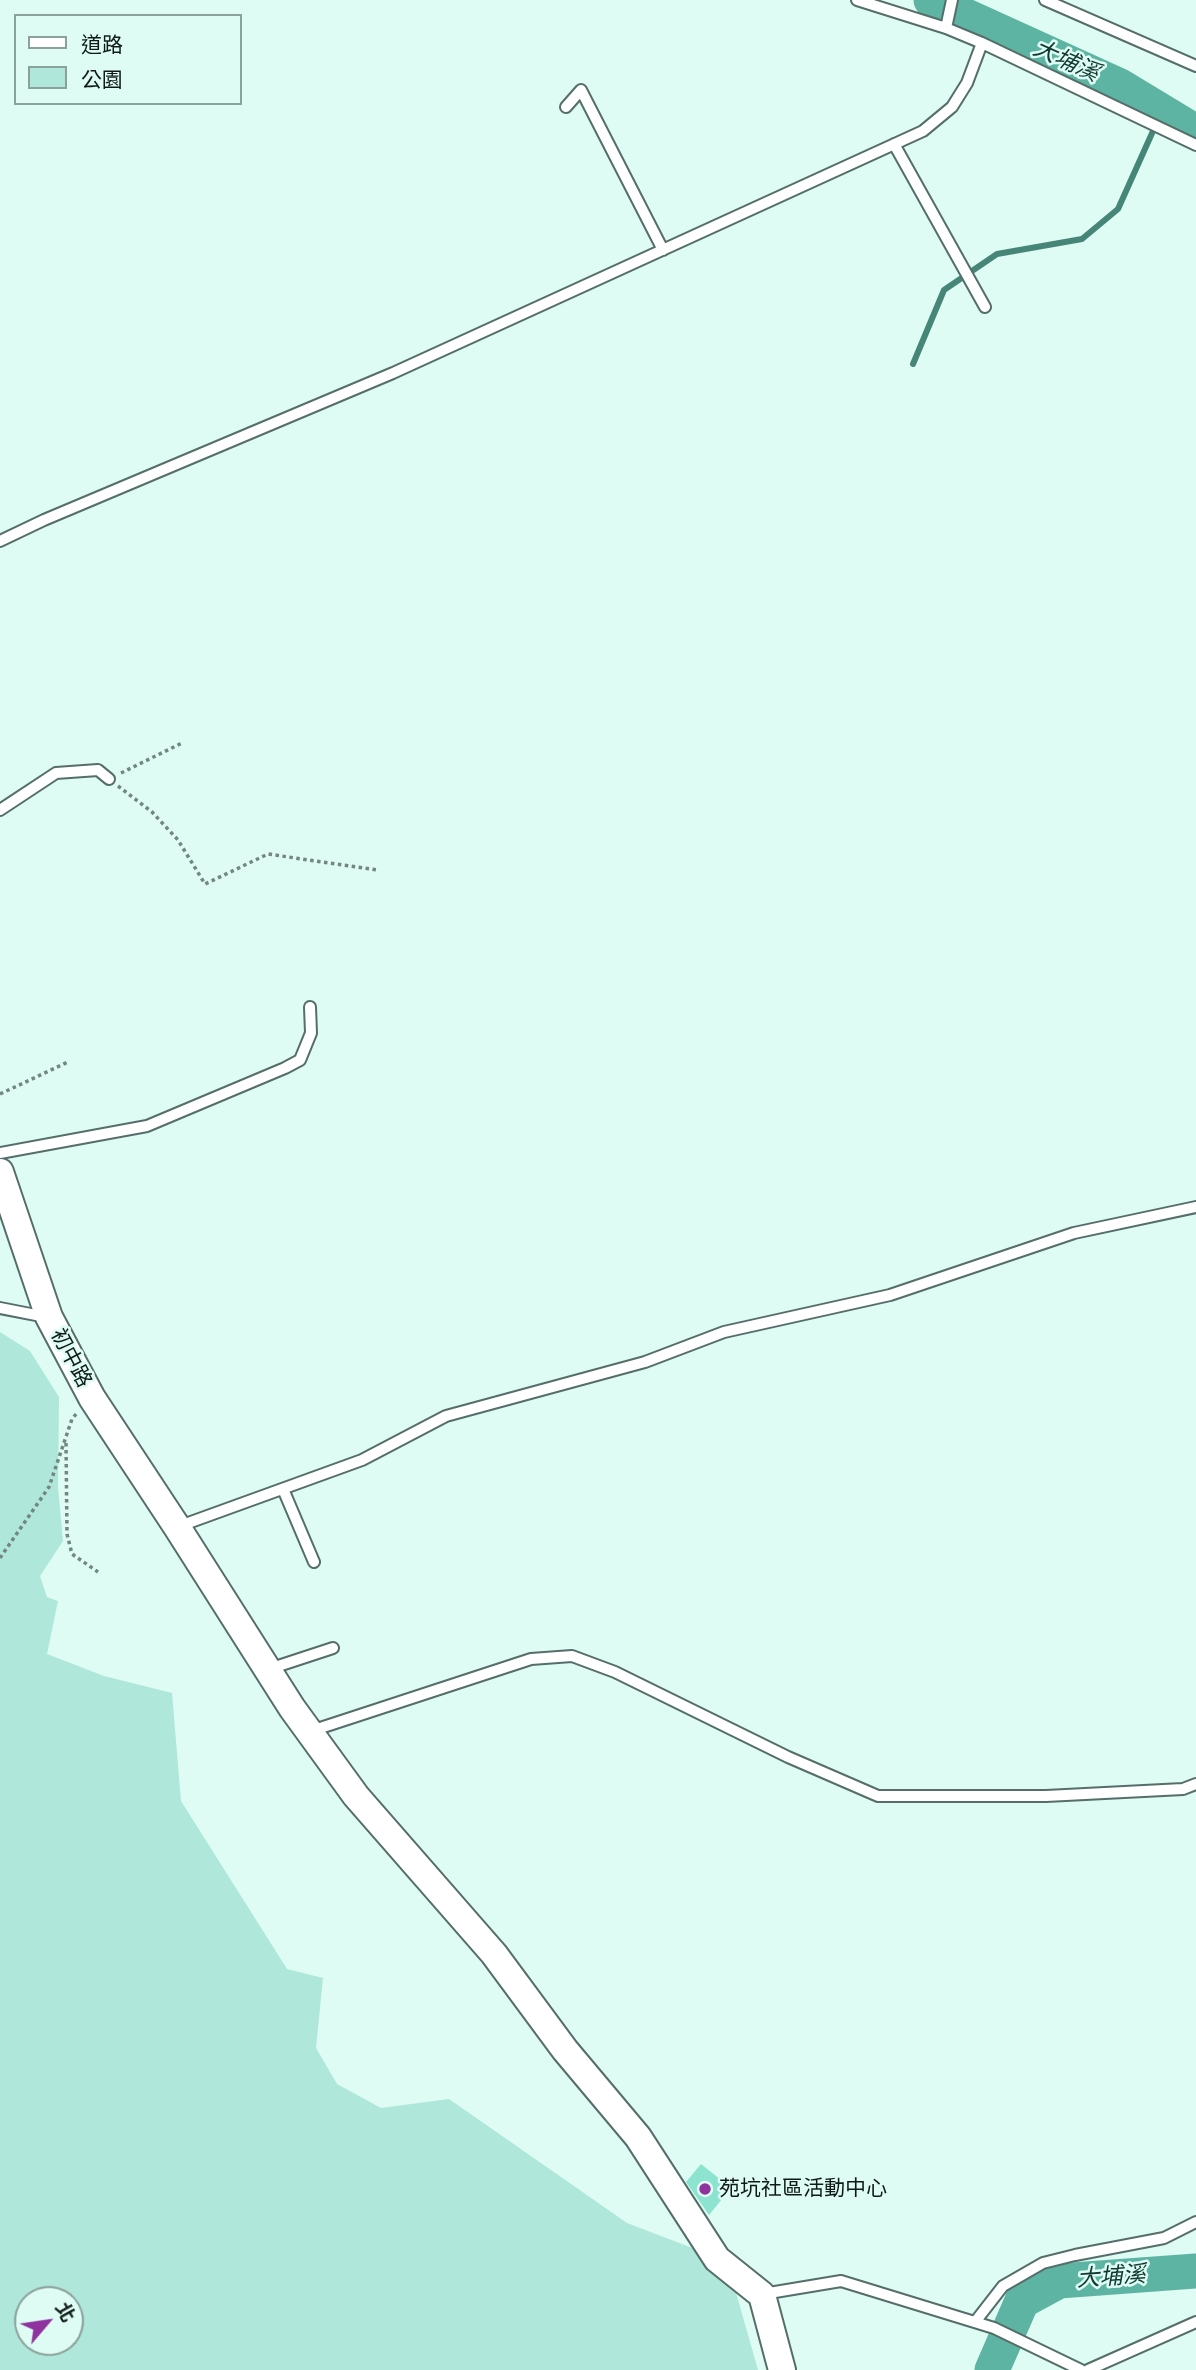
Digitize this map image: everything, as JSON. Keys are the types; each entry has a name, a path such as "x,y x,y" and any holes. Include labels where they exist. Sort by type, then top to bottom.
{"street":[{"name":"初中路","path":"0,1171 49,1317 92,1398 292,1708 356,1796 494,1954 565,2050 638,2137 717,2259 762,2295"},
{"path":"762,2295 782,2370"}],"lane":[{"path":"857,0 947,24 1196,145"},
{"path":"947,24 952,0"},
{"path":"1045,0 1196,66"},
{"path":"0,541 393,373 923,131 952,107 967,83 982,43"},
{"path":"566,107 581,90 663,250"},
{"path":"894,144 985,307"},
{"path":"0,810 56,773 98,770 109,779"},
{"path":"0,1153 147,1126 285,1068 300,1059 311,1033 310,1007"},
{"path":"177,1527 362,1460 446,1416 645,1362 724,1332 890,1295 1074,1233 1196,1207"},
{"path":"0,1308 49,1317"},
{"path":"283,1489 314,1562"},
{"path":"268,1670 333,1648"},
{"path":"309,1731 531,1659 572,1656 615,1672 788,1757 878,1796 1046,1797 1183,1788 1196,1784"},
{"path":"975,2322 1003,2286 1043,2263 1164,2238 1196,2222"},
{"path":"762,2295 841,2281 994,2328 1082,2370"},
{"path":"1088,2370 1196,2322"}],"path":[{"path":"182,743 109,779 152,812 178,840 205,884 268,854 377,870"},
{"path":"0,1094 68,1062"},
{"path":"0,1558 49,1487 72,1419 92,1398"},
{"path":"66,1438 67,1534 72,1554 98,1572"}],"green space":[{"path":"0,1332 30,1351 59,1397 58,1487 63,1541 40,1576 47,1597 58,1601 47,1654 104,1676 172,1693 181,1801 287,1969 323,1978 316,2048 337,2084 381,2108 449,2099 627,2223 708,2254 735,2289 758,2370 0,2370"}],"building":[{"name":"苑坑社區活動中心","path":"701,2164 731,2188 709,2215 686,2182"}],"waterway":[{"name":"大埔溪","path":"931,0 1120,86 1196,132"},
{"path":"913,364 944,290 997,254 1082,239 1118,209 1162,111"},
{"name":"大埔溪","path":"992,2370 1022,2301 1059,2281 1196,2271"}],"place":[{"name":"苑坑社區活動中心","path":"705,2189"}]}
